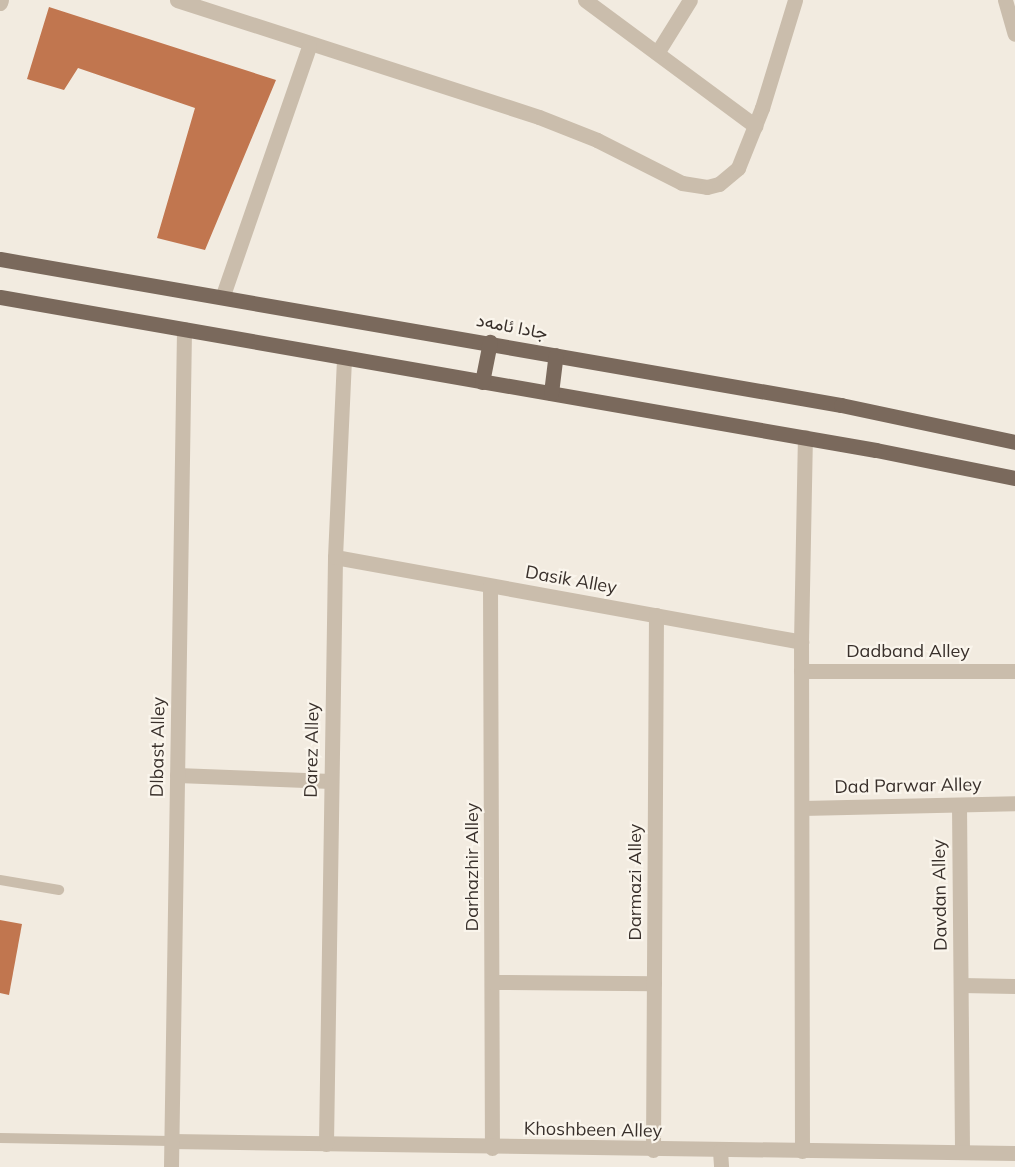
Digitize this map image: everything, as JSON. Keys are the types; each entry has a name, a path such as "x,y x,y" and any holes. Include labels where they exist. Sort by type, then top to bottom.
{"main road":[{"name":"جادا ئامەد","path":"0,259 223,295 874,411 1015,442"},
{"path":"0,297 805,437 1015,478"},
{"path":"482,382 490,342"},
{"path":"551,393 556,355"}],"street":[{"path":"177,0 309,46 568,128 694,187 719,184 738,168 755,126 795,0"},
{"path":"585,0 755,126"},
{"path":"657,53 690,0"},
{"path":"1005,0 1015,34"},
{"path":"223,295 309,46"},
{"name":"Dlbast Alley","path":"171,1167 184,329"},
{"name":"Darez Alley","path":"326,1144 335,557 344,357"},
{"path":"802,1151 801,642 805,437"},
{"name":"Dasik Alley","path":"335,557 801,642"},
{"name":"Darhazhir Alley","path":"490,586 492,1148"},
{"name":"Darmazi Alley","path":"653,1150 656,615"},
{"name":"Dadband Alley","path":"801,670 1015,671"},
{"path":"177,775 331,781"},
{"name":"Dad Parwar Alley","path":"802,808 1015,803"},
{"name":"Davdan Alley","path":"959,804 962,1152"},
{"path":"492,982 654,983"},
{"path":"961,985 1015,986"},
{"name":"Khoshbeen Alley","path":"171,1142 653,1150 720,1159 802,1151 1015,1153"}],"lane":[{"path":"0,880 59,890"},
{"path":"0,1138 171,1142"}],"building":[{"path":"49,7 276,80 205,250 157,238 195,108 78,68 64,90 27,79"},
{"path":"0,920 22,924 9,995 0,993"}]}
